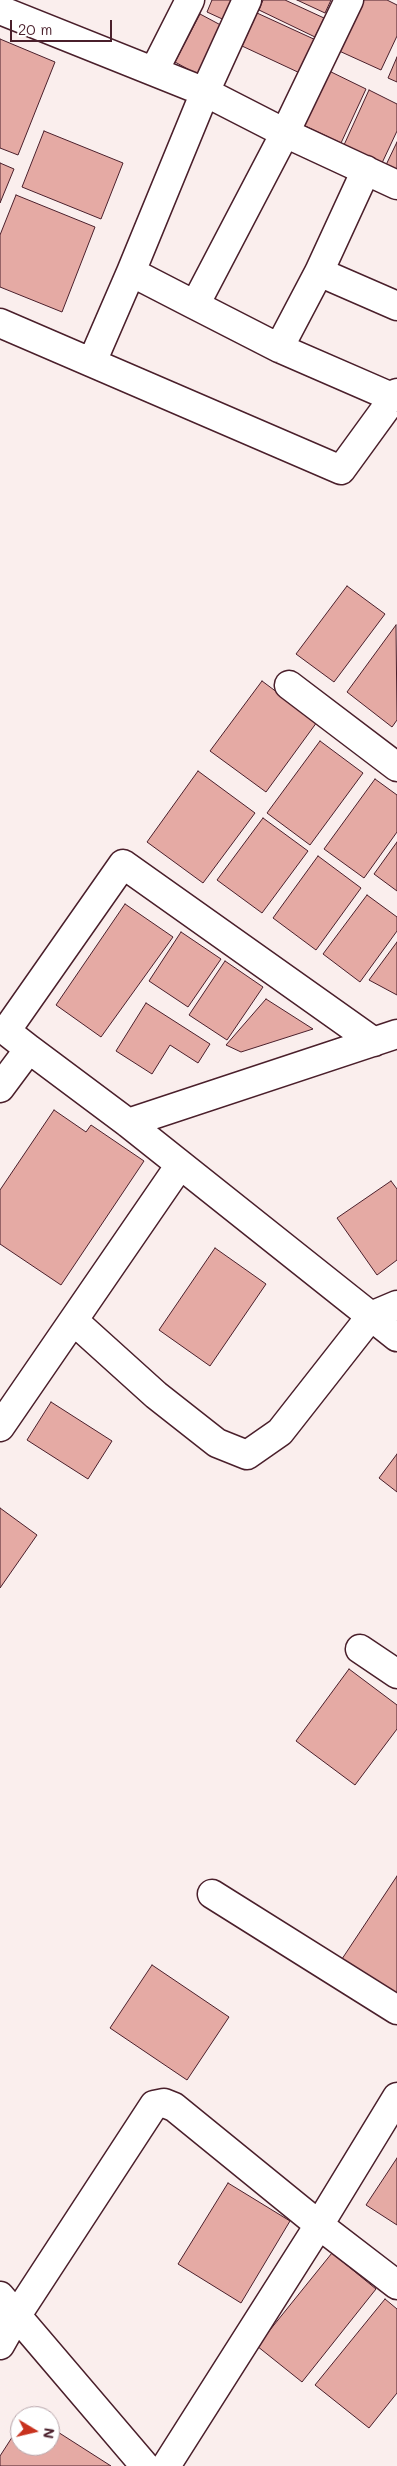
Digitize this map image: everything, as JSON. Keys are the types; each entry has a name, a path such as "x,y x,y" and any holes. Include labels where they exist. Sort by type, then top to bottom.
{"street":[{"path":"154,71 190,0"},
{"path":"92,362 205,92 248,0"},
{"path":"195,305 285,133 349,0"},
{"path":"0,10 205,92 285,133 397,185"},
{"path":"279,348 319,272 366,170"},
{"path":"0,324 342,470 395,396 279,348 130,272"},
{"path":"319,272 397,306"},
{"path":"289,685 397,767"},
{"path":"385,1038 123,864 6,1031 128,1123 397,1337"},
{"path":"128,1123 385,1038"},
{"path":"0,1088 29,1049"},
{"path":"0,1427 180,1165"},
{"path":"74,1321 156,1395 217,1443 247,1455 280,1432 370,1316 397,1305"},
{"path":"360,1649 397,1674"},
{"path":"212,1894 397,2010"},
{"path":"166,2466 320,2225 397,2098"},
{"path":"0,2345 8,2306 154,2106 164,2103 174,2107 397,2285"},
{"path":"8,2306 145,2466"}],"building":[{"path":"212,0 242,0 231,23 207,12"},
{"path":"263,0 285,0 324,18 315,37 259,10"},
{"path":"297,0 331,0 325,13"},
{"path":"361,0 387,0 397,5 397,36 381,70 337,50"},
{"path":"257,13 318,41 302,74 242,46"},
{"path":"200,14 230,30 204,78 175,62"},
{"path":"0,39 55,62 18,155 0,148"},
{"path":"397,57 397,82 388,78"},
{"path":"325,69 366,89 341,143 299,123"},
{"path":"369,90 397,104 397,131 382,163 344,145"},
{"path":"44,131 123,163 101,219 22,187"},
{"path":"397,142 397,170 386,165"},
{"path":"0,163 14,169 0,203"},
{"path":"16,195 95,227 62,312 0,287 0,235"},
{"path":"347,586 385,614 334,682 296,654"},
{"path":"396,625 397,720 392,727 347,692"},
{"path":"262,681 317,722 266,792 210,751"},
{"path":"320,741 363,773 310,845 267,813"},
{"path":"198,771 255,813 203,883 147,842"},
{"path":"375,779 397,795 397,832 364,878 324,849"},
{"path":"263,818 308,851 262,913 217,880"},
{"path":"397,842 397,891 374,874"},
{"path":"318,856 361,888 316,950 273,918"},
{"path":"367,895 397,917 397,931 360,982 323,954"},
{"path":"125,904 173,937 101,1037 56,1005"},
{"path":"181,932 221,959 188,1007 149,981"},
{"path":"397,942 397,995 369,980"},
{"path":"225,961 263,987 227,1040 189,1015"},
{"path":"266,999 313,1029 241,1052 226,1045"},
{"path":"146,1003 210,1044 198,1063 170,1045 152,1074 116,1051"},
{"path":"54,1110 86,1132 91,1125 144,1161 61,1285 0,1244 0,1190"},
{"path":"391,1181 397,1189 397,1260 377,1275 337,1218"},
{"path":"215,1248 266,1284 210,1366 159,1330"},
{"path":"51,1402 112,1441 88,1479 27,1440"},
{"path":"397,1454 397,1492 379,1478"},
{"path":"0,1508 37,1535 0,1588"},
{"path":"349,1669 397,1705 397,1729 355,1785 296,1741"},
{"path":"397,1876 397,2005 336,1968"},
{"path":"152,1965 229,2017 187,2080 110,2028"},
{"path":"397,2158 397,2225 366,2205"},
{"path":"228,2183 290,2221 241,2303 178,2264"},
{"path":"332,2253 376,2289 302,2382 257,2346"},
{"path":"385,2299 397,2309 397,2393 369,2428 315,2385"},
{"path":"60,2433 111,2466 0,2466 0,2456 10,2440 10,2456 60,2456"}]}
